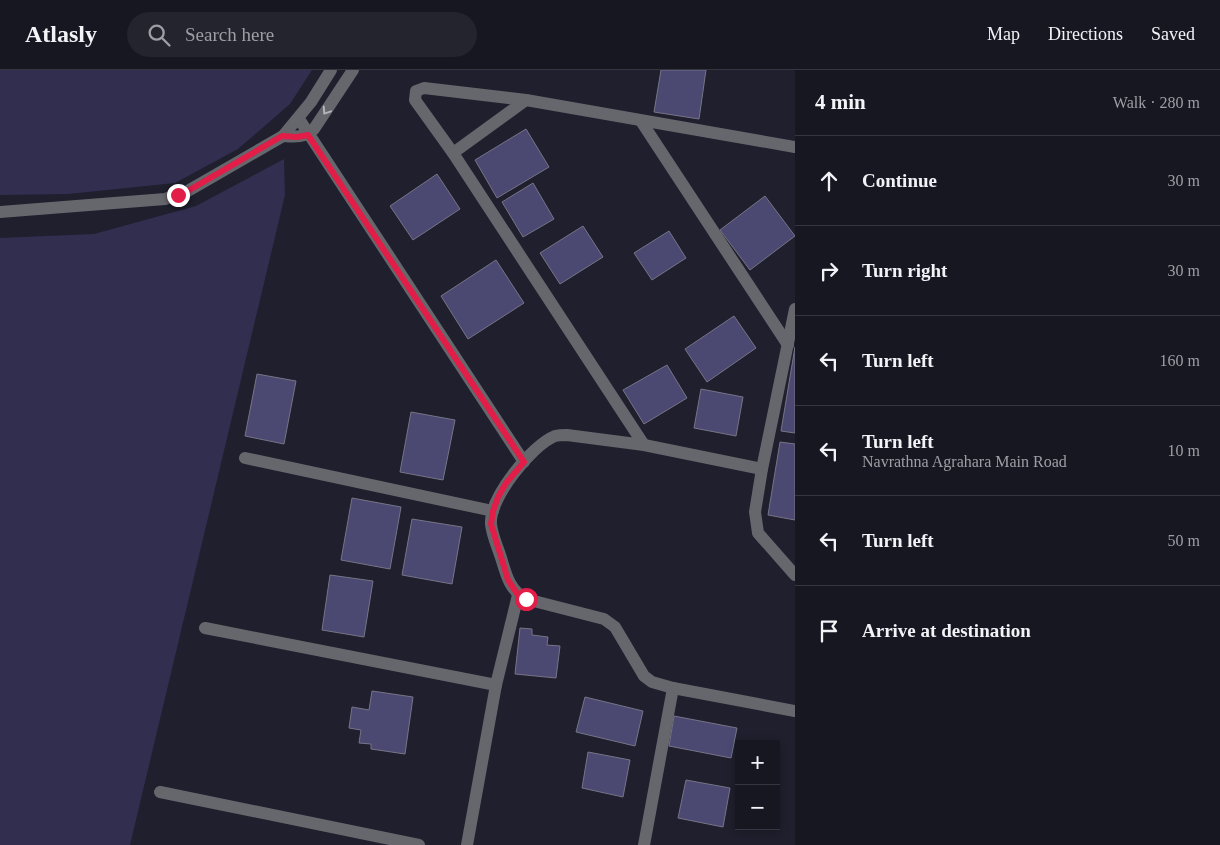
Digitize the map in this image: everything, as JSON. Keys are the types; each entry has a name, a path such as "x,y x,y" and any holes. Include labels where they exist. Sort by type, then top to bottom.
{"street":[{"path":"0,212 165,199 186,192 282,136 311,102 331,70"},
{"path":"282,136 297,137 308,135 314,129 353,70"},
{"path":"644,445 414,96 418,89 424,88 526,100 795,146"},
{"path":"453,153 526,100"},
{"path":"298,119 524,462"},
{"path":"641,121 788,345"},
{"path":"795,309 755,512 758,533 795,575"},
{"path":"762,469 644,445 567,435 556,436 547,441 524,462 506,483 498,497 491,524 508,580 518,595 526,599 604,619 615,627 644,676 652,682 673,688 795,711"},
{"path":"245,458 493,511"},
{"path":"467,845 496,685 518,595"},
{"path":"205,628 496,685"},
{"path":"644,845 673,688"},
{"path":"160,792 419,845"}],"shaded area":[{"path":"0,70 312,70 290,104 238,149 175,183 68,194 0,195"},
{"path":"284,159 285,195 130,845 0,845 0,238 94,234 196,206"}],"building":[{"path":"661,70 706,70 699,119 654,112"},
{"path":"526,129 549,167 497,198 475,160"},
{"path":"437,174 460,209 413,240 390,206"},
{"path":"533,183 554,219 523,237 502,202"},
{"path":"765,196 795,236 750,270 720,230"},
{"path":"583,226 603,257 560,284 540,253"},
{"path":"669,231 686,258 652,280 634,253"},
{"path":"496,260 524,303 468,339 441,296"},
{"path":"734,316 756,348 707,382 685,349"},
{"path":"795,347 795,433 781,431"},
{"path":"667,365 687,398 644,424 623,390"},
{"path":"257,374 296,381 284,444 245,436"},
{"path":"701,389 743,397 736,436 694,428"},
{"path":"411,412 455,420 443,480 400,472"},
{"path":"780,442 795,444 795,520 768,515"},
{"path":"352,498 401,507 390,569 341,560"},
{"path":"412,519 462,527 452,584 402,575"},
{"path":"330,575 373,581 364,637 322,630"},
{"path":"520,628 532,629 532,635 548,637 547,645 560,646 556,678 515,674"},
{"path":"372,691 413,697 405,754 371,749 371,744 359,743 361,730 349,728 352,707 369,710"},
{"path":"585,697 643,711 635,746 576,732"},
{"path":"674,716 737,728 731,758 669,746"},
{"path":"588,752 630,760 623,797 582,788"},
{"path":"686,780 730,788 723,827 678,818"}],"route":[{"path":"178,195 282,136 297,137 308,135 524,462 506,483 498,497 491,524 508,580 518,595 526,599"}]}
